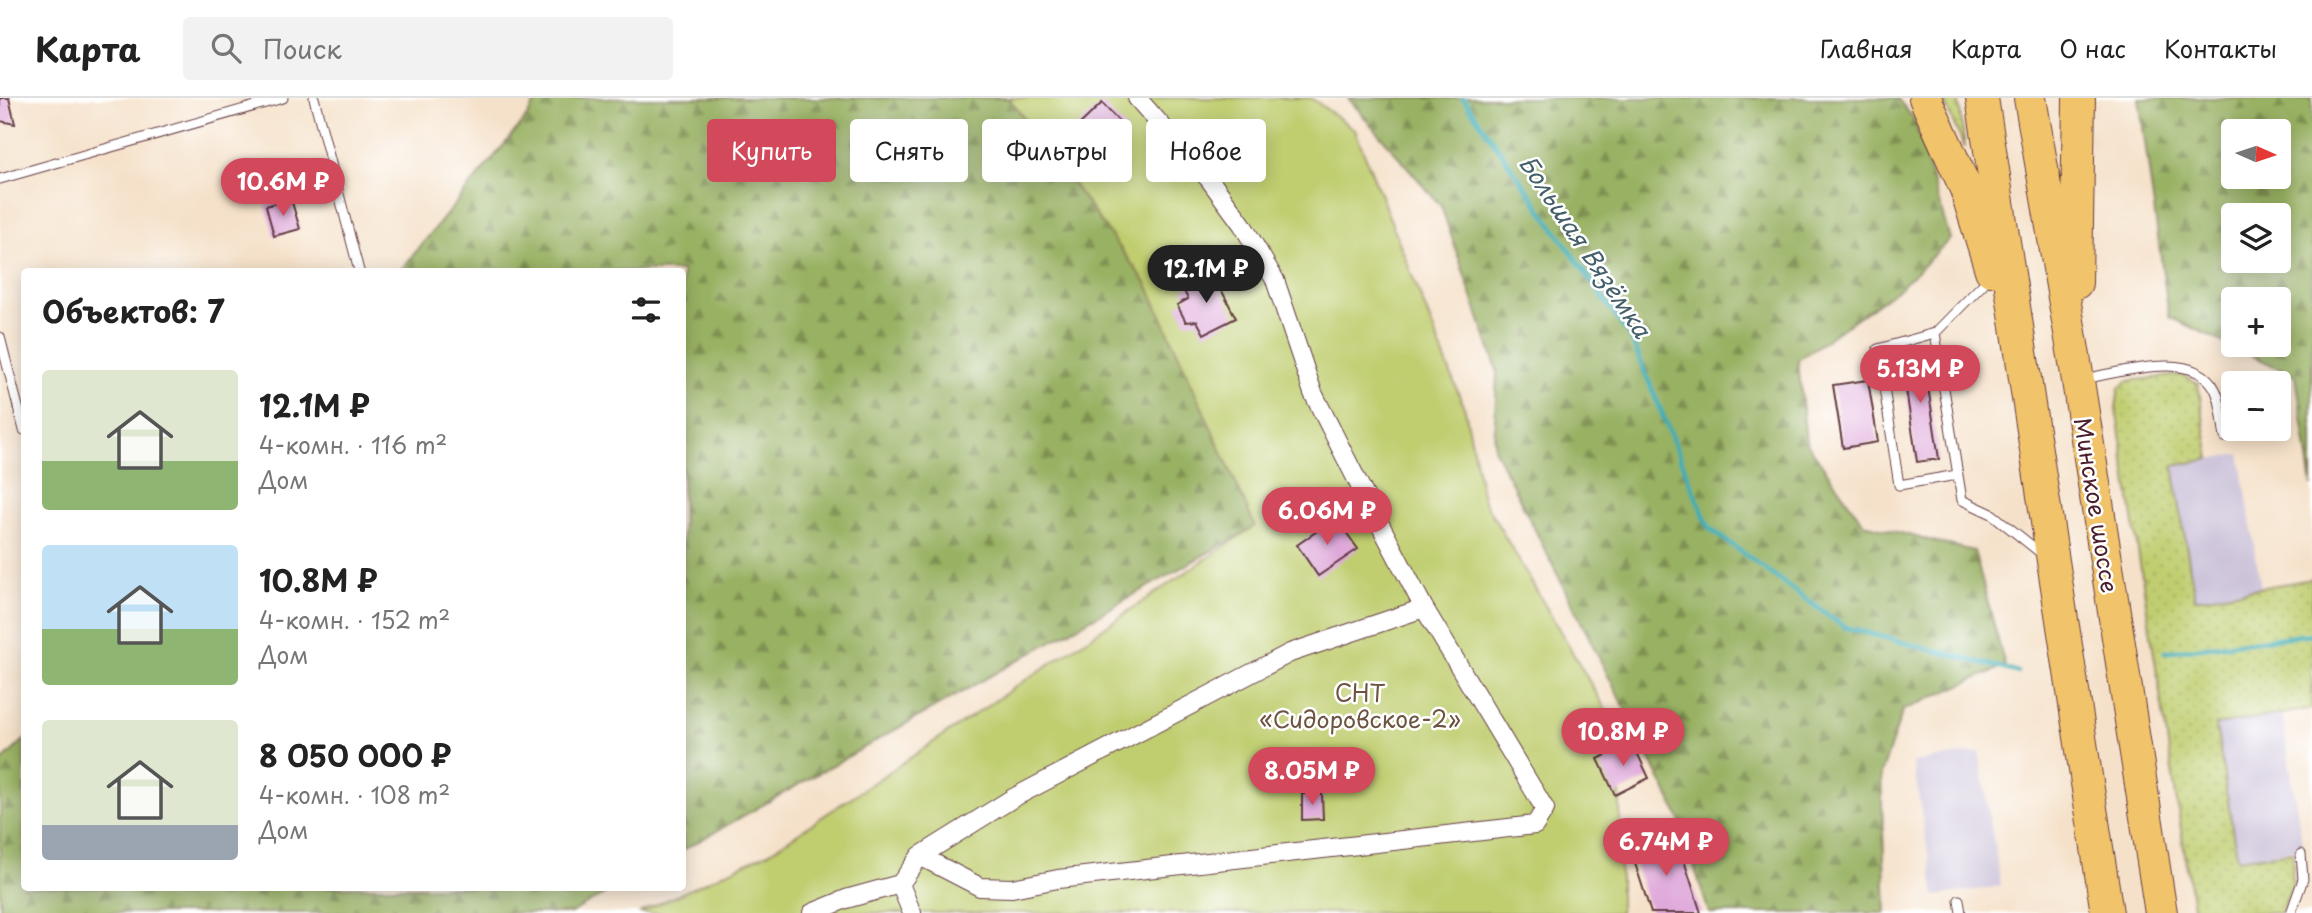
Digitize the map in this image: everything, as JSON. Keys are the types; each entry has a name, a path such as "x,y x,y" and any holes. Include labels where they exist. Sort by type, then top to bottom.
{"highway":[{"path":"1925,98 1974,211 2023,372"},
{"path":"1982,98 2107,913"},
{"name":"Минское шоссе","path":"2030,98 2077,374 2161,913"},
{"path":"2077,374 2079,98"}],"street":[{"path":"920,856 980,887 1012,888 1058,879 1535,825 1545,809 1424,608 1313,393 1275,280 1242,224 1209,179 1137,98"},
{"path":"811,913 846,899 900,884 920,856 1013,798 1290,653 1424,608"},
{"path":"900,884 912,913"}],"lane":[{"path":"0,179 283,98"},
{"path":"314,98 358,268"},
{"path":"1957,475 1899,485 1878,349 1935,333 1992,274"},
{"path":"1935,333 1962,500 1992,514 2041,553 2053,569"},
{"path":"0,337 21,418"},
{"path":"2077,374 2167,365 2186,367 2206,377 2217,393 2221,415"},
{"path":"2291,913 2303,879 2301,854"},
{"path":"1959,900 1961,913"}],"shaded area":[{"path":"2240,454 2261,588 2195,599 2173,465"},
{"path":"2282,715 2303,848 2237,859 2216,725"},
{"path":"1979,752 2001,886 1935,896 1913,762"}],"green space":[{"path":"538,98 1009,98 1025,119 982,119 982,182 1071,182 1147,284 1255,526 686,848 686,268 402,268 526,118"},
{"name":"СНТ «Сидоровское-2»","path":"1009,98 1311,98 1355,130 1465,410 1483,499 1620,734 1620,913 639,913 770,852 1255,526 1147,284 1071,182 1132,182 1132,119 1025,119"},
{"path":"1348,98 1897,98 1914,119 1950,239 1902,286 1798,360 1806,442 1864,524 1974,551 2005,666 1903,710 1881,774 1886,913 1709,913 1678,815 1494,448 1497,370 1441,206"},
{"path":"1942,98 1958,98 1965,148"},
{"path":"2139,98 2312,98 2312,486 2296,376 2291,371 2255,357 2291,357 2291,287 2221,287 2221,341 2169,317"},
{"path":"2183,375 2198,384 2210,459 2173,466 2195,599 2312,579 2312,709 2216,725 2237,859 2293,852 2292,886 2281,913 2194,913 2116,408 2119,388 2127,381"},
{"path":"21,743 21,891 609,891 571,913 0,913 0,763"}],"building":[{"path":"0,98 9,98 15,124 0,121"},
{"path":"1102,103 1117,119 1085,119"},
{"path":"291,199 300,229 274,236 266,206"},
{"path":"1213,274 1236,318 1204,334 1197,321 1186,322 1177,305 1188,299 1183,289"},
{"path":"1922,347 1939,459 1917,462 1900,350"},
{"path":"1868,380 1878,442 1843,448 1833,385"},
{"path":"1336,518 1358,549 1318,576 1297,545"},
{"path":"1632,742 1649,778 1615,795 1598,759"},
{"path":"1302,794 1322,794 1323,819 1302,820"},
{"path":"1676,836 1701,913 1651,913 1631,851"}],"waterway":[{"name":"Большая Вязёмка","path":"1463,98 1631,338 1709,528 1844,627 2017,672"},
{"name":"Большая Вязёмка","path":"2165,652 2312,634"}]}
